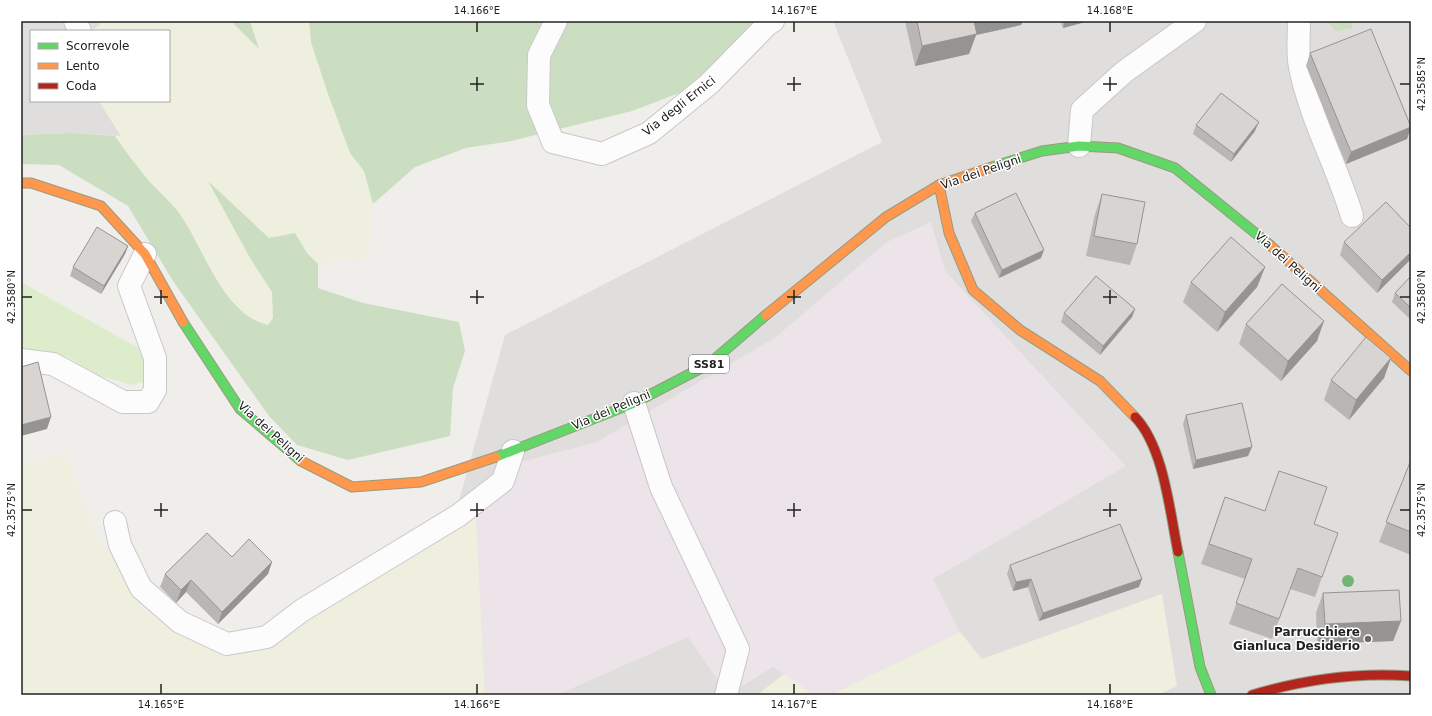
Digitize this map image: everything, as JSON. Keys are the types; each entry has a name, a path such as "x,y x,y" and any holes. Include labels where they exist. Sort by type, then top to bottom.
{"main road":[{"name":"Via dei Peligni","path":"21,183 32,183 100,206 145,254 188,331 240,409 301,461 352,487 421,482 513,452 586,421 634,403 709,364 886,217 939,185 1042,151 1079,146 1118,148 1175,168 1261,237 1411,371"},
{"path":"939,185 949,233 973,290 1020,330 1100,381 1141,423 1160,462 1200,667 1211,695"},
{"path":"1252,695 1313,679 1382,673 1411,676"}],"street":[{"path":"74,21 79,30"},
{"name":"Via degli Ernici","path":"556,21 539,55 538,105 553,142 602,154 649,133 709,84 768,24 773,21"},
{"path":"1079,146 1082,110 1124,72 1195,21"},
{"path":"1299,21 1299,66 1310,103 1346,196 1352,216"},
{"path":"21,360 53,364 123,402 148,402 155,390 155,358 135,307 129,286 145,254"},
{"path":"634,403 660,487 738,649 726,695"},
{"path":"115,522 120,545 141,588 180,622 227,644 267,637 301,611 459,515 503,480 513,452"}],"shaded area":[{"path":"21,21 99,21 101,25 92,30 30,30 30,102 100,102 121,136 71,133 21,135"},
{"path":"833,21 1411,21 1411,695 425,695 413,667 505,335 882,142"},
{"path":"931,222 945,271 1126,466 933,579 960,632 830,695 814,695 773,667 728,695 688,637 557,695 485,695 476,516 505,466 597,442 776,337 887,242"}],"green space":[{"path":"99,21 231,21 258,48 250,21 309,21 311,42 328,94 350,153 364,171 373,204 368,257 353,262 339,258 318,264 307,253 295,233 269,238 209,183 250,258 272,292 273,318 268,325 256,322 243,313 230,298 179,213 148,180 119,142 115,136 121,136 100,102 170,102 170,30 92,30 100,26"},
{"path":"231,21 250,21 259,49"},
{"path":"309,21 756,21 740,36 695,87 632,111 511,141 466,148 415,167 373,204 364,171 350,153 328,94 311,42"},
{"path":"1327,21 1353,21 1352,28 1336,31"},
{"path":"71,133 115,136 148,180 179,213 226,294 238,308 252,319 268,325 273,318 272,292 250,258 208,181 269,238 295,233 307,253 318,264 318,288 363,303 459,322 465,351 453,388 450,436 348,460 297,445 269,416 173,281 128,206 59,165 21,164 21,135"},
{"path":"21,282 140,349 145,361 146,380 132,385 97,375 68,357 21,352"},
{"path":"65,452 95,533 140,606 186,638 220,649 254,648 485,501 476,516 485,695 21,695 21,467"},
{"path":"1162,594 1177,686 1158,695 830,695 960,632 982,659"},
{"path":"784,674 814,695 757,695"}],"building":[{"path":"917,21 974,21 977,34 922,46"},
{"path":"1371,29 1411,127 1351,152 1310,53"},
{"path":"1221,93 1259,122 1234,154 1196,125"},
{"path":"1016,193 1044,250 1002,270 975,213"},
{"path":"1102,194 1145,202 1137,244 1094,236"},
{"path":"1386,202 1411,228 1411,252 1382,280 1344,242"},
{"path":"97,227 128,246 104,286 73,267"},
{"path":"1231,237 1265,267 1225,312 1191,282"},
{"path":"1096,276 1135,309 1103,346 1064,313"},
{"path":"1411,276 1411,308 1395,293"},
{"path":"1282,284 1324,321 1288,361 1246,324"},
{"path":"1366,337 1391,358 1356,400 1331,380"},
{"path":"38,362 51,417 21,425 21,367"},
{"path":"1242,403 1252,447 1196,460 1186,415"},
{"path":"1411,460 1411,532 1386,522"},
{"path":"1279,471 1327,487 1314,524 1338,533 1322,577 1298,568 1279,619 1236,603 1252,559 1209,544 1225,497 1265,511"},
{"path":"1120,524 1142,579 1043,613 1031,579 1016,582 1010,565"},
{"path":"207,533 232,557 249,539 272,562 222,612 191,580 181,590 165,574"},
{"path":"1399,590 1401,621 1325,624 1323,593"}],"traffic: fast":[{"path":"992,167 1042,151 1079,146 1118,148 1175,168 1270,245"},
{"path":"496,457 634,403 709,364 766,315"},
{"path":"183,322 240,409 301,461"},
{"path":"1178,552 1200,667 1211,695"}],"traffic: slow":[{"path":"766,315 886,217 939,185 992,167"},
{"path":"21,183 31,183 101,206 145,254 183,322"},
{"path":"939,185 949,233 973,290 1020,330 1100,381 1135,417"},
{"path":"1270,245 1411,371"},
{"path":"301,461 352,487 421,482 496,457"}],"traffic: jam":[{"path":"1135,417 1145,430 1153,445 1159,463 1169,500 1178,552"},
{"path":"1252,695 1272,689 1331,678 1370,675 1411,676"}],"place":[{"name":"Parrucchiere Gianluca Desiderio","path":"1368,639"}]}
